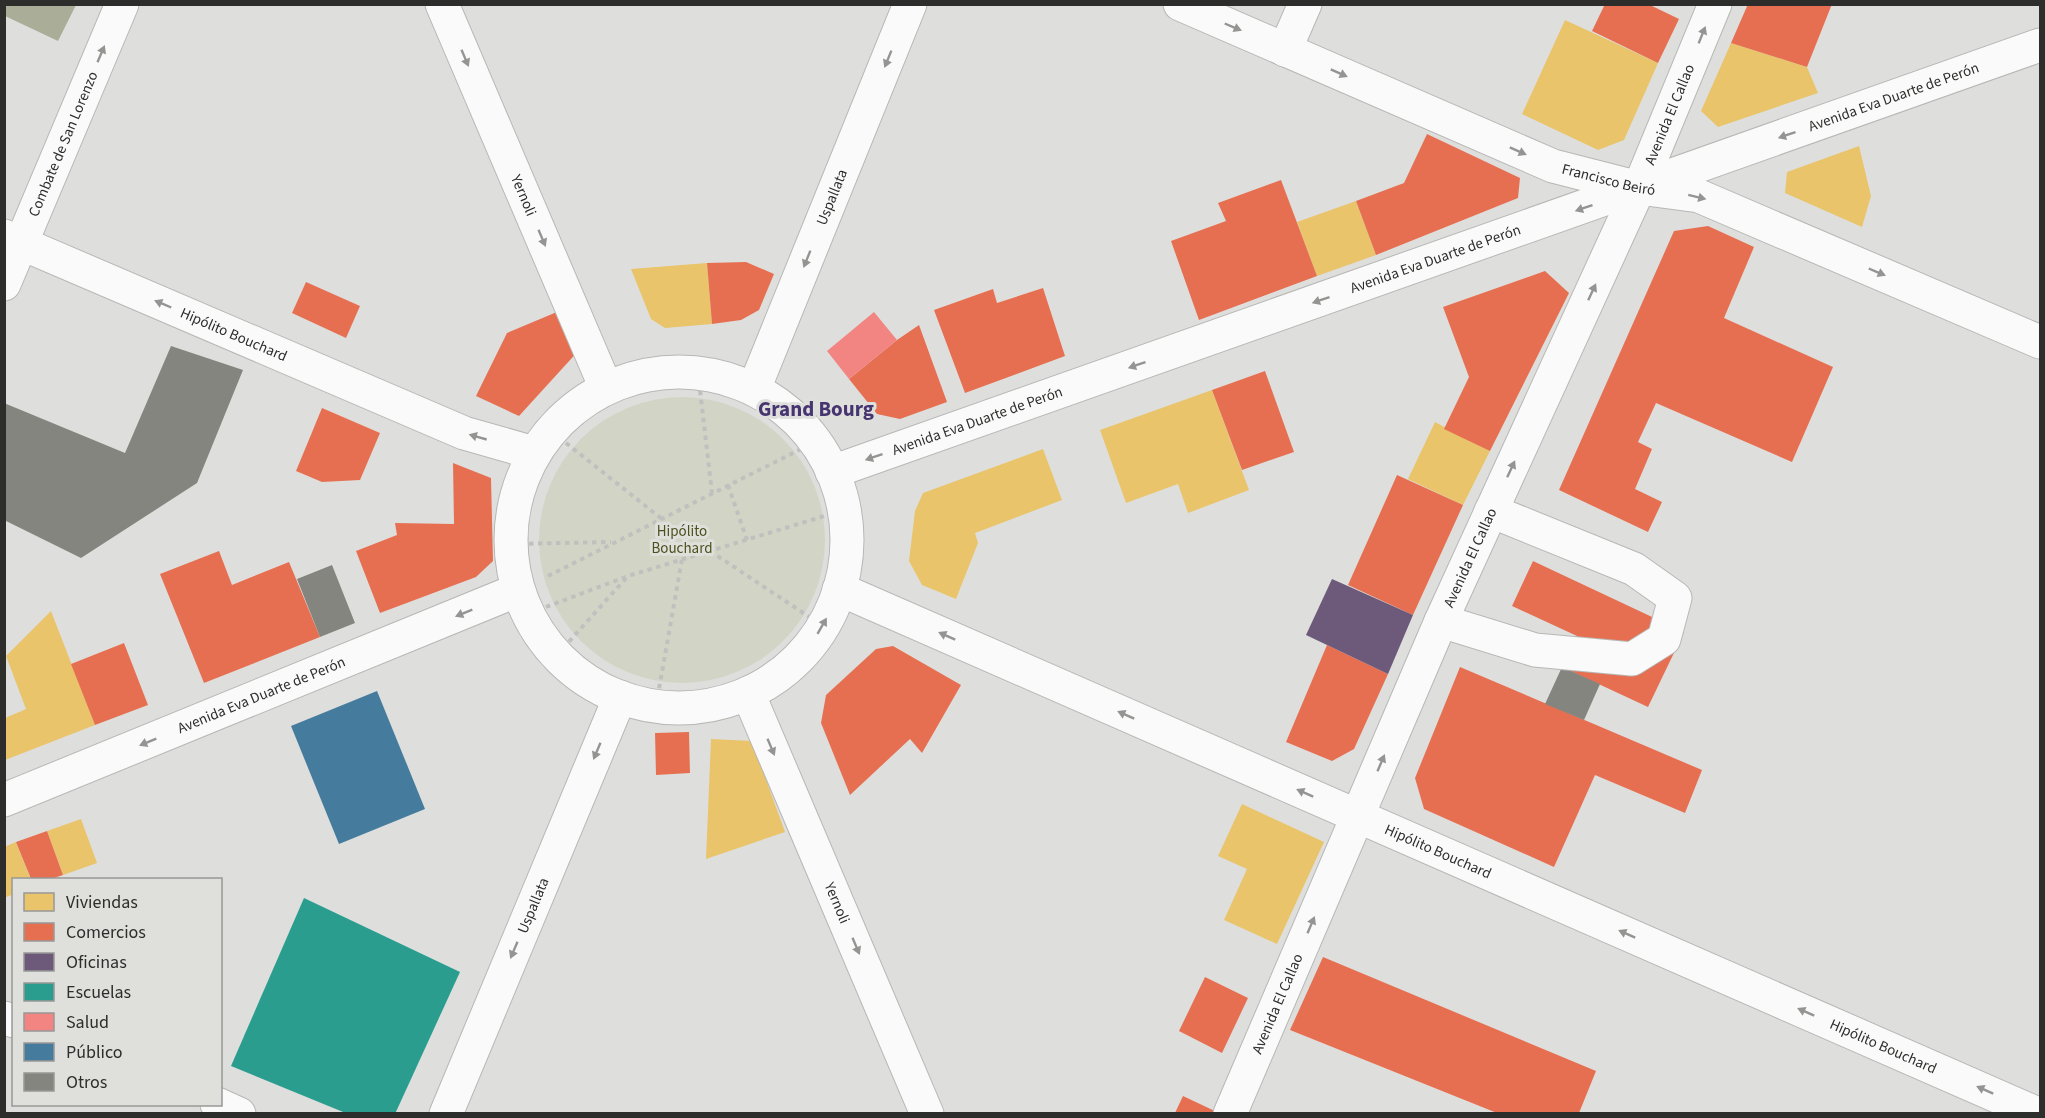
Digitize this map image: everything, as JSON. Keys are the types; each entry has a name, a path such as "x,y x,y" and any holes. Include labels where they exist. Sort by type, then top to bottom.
{"street":[{"name":"Combate de San Lorenzo","path":"4,284 13,239 122,4"},
{"name":"Yernoli","path":"442,4 606,388"},
{"name":"Uspallata","path":"754,389 910,4"},
{"name":"Francisco Beiró","path":"1180,4 1553,166 1640,188 1699,196 2040,342"},
{"path":"1285,50 1305,4"},
{"name":"Avenida El Callao","path":"1230,1113 1441,621 1640,188 1715,4"},
{"name":"Avenida Eva Duarte de Perón","path":"832,472 2040,45"},
{"name":"Hipólito Bouchard","path":"13,239 464,433 542,442"},
{"path":"667,372 698,373 726,379 754,389 788,412 815,442 832,472 844,510 847,550 840,589 824,626 803,654 777,677 748,693 718,704 687,708 656,706 620,697 586,680 557,655 541,636 523,602 511,544 516,497 542,442 567,414 586,399 606,388 636,377 667,372"},
{"path":"1441,621 1535,650 1632,659 1664,639 1675,598 1634,569 1491,511"},
{"name":"Hipólito Bouchard","path":"840,589 2038,1113"},
{"name":"Avenida Eva Duarte de Perón","path":"4,800 523,602"},
{"name":"Yernoli","path":"748,693 927,1113"},
{"name":"Uspallata","path":"446,1113 620,697"},
{"path":"222,1106 239,1113"}],"path":[{"path":"698,373 712,493"},
{"path":"542,442 662,519"},
{"path":"523,602 615,542 815,442"},
{"path":"728,485 747,540"},
{"path":"523,602 628,576 844,510"},
{"path":"511,544 615,542"},
{"path":"709,551 824,626"},
{"path":"656,706 682,559"},
{"path":"557,655 628,576"}],"green space":[{"name":"Hipólito Bouchard","path":"682,397 710,400 737,408 761,421 783,439 801,461 814,485 822,512 825,540 822,568 814,595 801,619 783,641 761,659 737,672 710,680 682,683 654,680 627,672 603,659 581,641 563,619 550,595 542,568 539,540 542,512 550,485 563,461 581,439 603,421 627,408 654,400"}],"shaded area":[{"path":"5,4 76,5 58,41 5,16"}],"building: Viviendas":[{"path":"1565,20 1658,63 1624,140 1598,150 1522,114"},
{"path":"1731,43 1807,67 1818,93 1718,127 1701,111"},
{"path":"1859,146 1871,196 1862,227 1785,193 1787,172"},
{"path":"1356,201 1376,255 1317,276 1297,222"},
{"path":"707,263 712,324 665,328 651,319 631,269"},
{"path":"1212,390 1249,490 1188,513 1178,484 1126,503 1100,430"},
{"path":"1435,422 1490,451 1463,505 1408,479"},
{"path":"1043,449 1062,500 975,533 978,543 956,599 922,585 909,561 915,511 923,493"},
{"path":"51,611 95,725 5,760 5,718 26,709 6,656"},
{"path":"711,739 752,741 785,832 706,859"},
{"path":"1242,804 1324,842 1277,944 1224,920 1247,869 1218,856"},
{"path":"81,819 97,863 63,875 47,831"},
{"path":"16,842 30,878 12,878 12,895 4,898 4,847"}],"building: Comercios":[{"path":"1605,4 1648,4 1679,19 1658,63 1592,31"},
{"path":"1748,4 1832,4 1807,67 1731,43"},
{"path":"1427,134 1520,178 1518,198 1376,255 1356,201 1404,183"},
{"path":"1281,180 1317,276 1199,320 1171,241 1226,221 1218,203"},
{"path":"1708,226 1754,247 1724,318 1833,367 1792,462 1656,403 1638,442 1652,449 1635,489 1662,502 1648,532 1559,490 1674,231"},
{"path":"746,262 774,274 759,310 741,320 712,324 707,263"},
{"path":"1545,271 1569,293 1490,451 1444,429 1469,377 1443,307"},
{"path":"306,282 360,306 346,338 292,313"},
{"path":"1043,288 1065,356 965,393 934,310 993,289 997,303"},
{"path":"564,309 581,348 519,416 476,396 507,333"},
{"path":"919,325 947,402 900,419 877,414 849,379"},
{"path":"1265,371 1294,452 1242,470 1212,390"},
{"path":"322,408 380,433 360,480 322,482 296,471"},
{"path":"453,463 491,478 493,561 476,577 380,613 356,551 397,535 395,523 454,524"},
{"path":"1397,475 1463,505 1413,615 1348,585"},
{"path":"219,551 232,585 289,562 320,637 204,683 160,574"},
{"path":"1533,561 1684,632 1648,707 1562,667 1577,636 1512,606"},
{"path":"124,643 148,705 95,725 71,664"},
{"path":"1327,645 1388,674 1354,749 1332,761 1286,742"},
{"path":"893,646 961,685 922,753 910,739 850,795 821,723 826,695 876,649"},
{"path":"1460,667 1702,770 1685,813 1595,775 1554,867 1424,809 1415,778"},
{"path":"689,732 690,773 656,775 655,733"},
{"path":"47,831 63,875 54,878 31,878 16,842"},
{"path":"1323,957 1596,1071 1579,1113 1497,1113 1290,1030"},
{"path":"1205,977 1248,998 1222,1053 1179,1031"},
{"path":"1183,1096 1219,1113 1175,1113"}],"building: Oficinas":[{"path":"1332,579 1413,615 1388,674 1306,635"}],"building: Escuelas":[{"path":"304,898 460,972 395,1114 348,1114 231,1066"}],"building: Salud":[{"path":"874,312 897,340 849,379 827,351"}],"building: Público":[{"path":"377,691 425,809 339,844 291,726"}],"building: Otros":[{"path":"171,346 243,370 197,483 81,558 4,520 4,403 125,453"},
{"path":"332,565 355,623 320,637 297,579"},
{"path":"1562,667 1600,684 1584,720 1545,704"}],"district":[{"name":"Grand Bourg","path":"816,409"}]}
